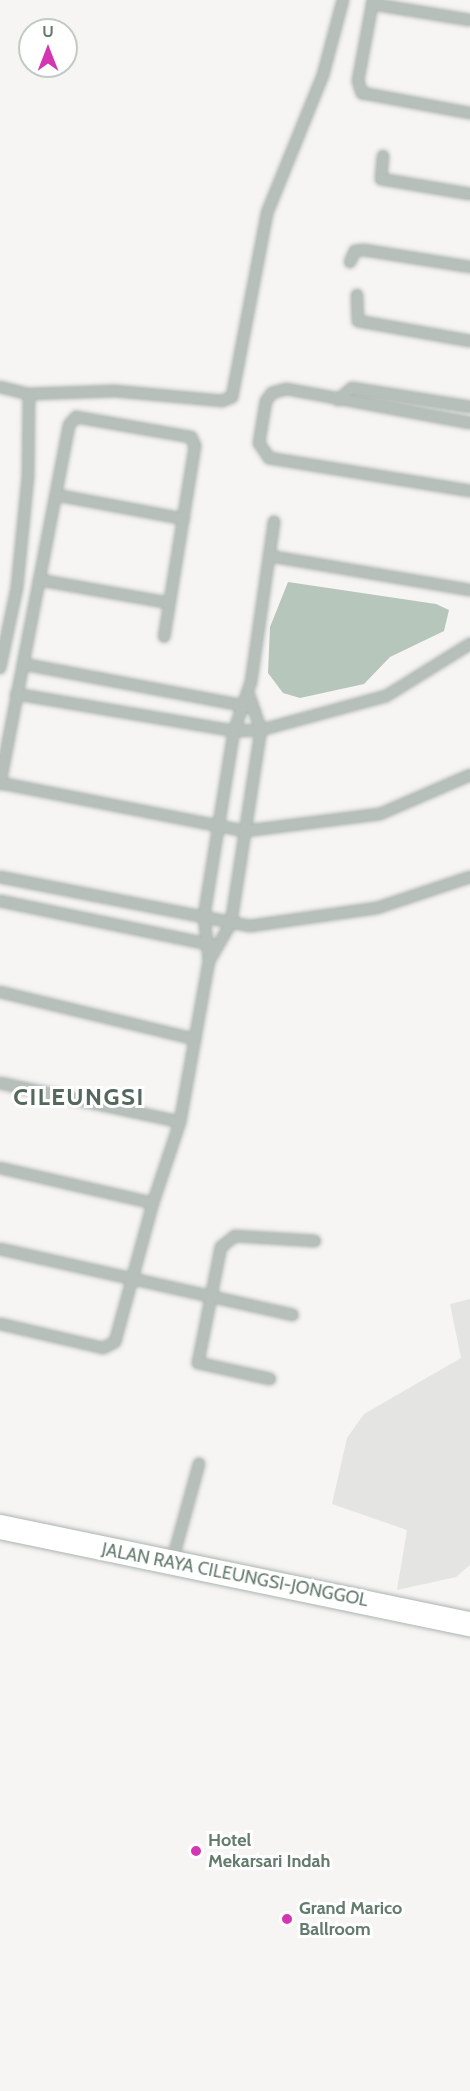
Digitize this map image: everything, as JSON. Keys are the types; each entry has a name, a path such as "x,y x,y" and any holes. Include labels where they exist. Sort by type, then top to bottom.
{"main road":[{"name":"JALAN RAYA CILEUNGSI-JONGGOL","path":"0,1527 468,1622"}],"street":[{"path":"0,387 28,394 115,392 222,401 232,397 267,213 323,75 343,0"},
{"path":"470,20 372,2 358,81 362,93 470,113"},
{"path":"383,156 381,178 470,194"},
{"path":"350,262 354,251 364,249 470,267"},
{"path":"357,295 358,321 470,340"},
{"path":"338,400 352,387 470,407"},
{"path":"470,423 286,389 272,393 260,450 269,458 470,491"},
{"path":"0,668 18,576 28,477 28,394"},
{"path":"165,637 195,446 183,432 76,417 69,425 0,784 245,831 380,814 470,775"},
{"path":"56,495 183,519"},
{"path":"212,945 231,923 261,730 249,707 249,696 274,522"},
{"path":"269,556 470,590"},
{"path":"39,580 169,603"},
{"path":"16,694 234,730 261,730 336,714 386,696 470,644"},
{"path":"23,664 249,707"},
{"path":"0,1324 103,1348 122,1331 132,1278 153,1203 180,1122 212,945 204,916 221,826 234,730 249,707"},
{"path":"0,877 231,923 318,920 428,894 470,877"},
{"path":"0,902 212,945"},
{"path":"0,992 195,1040"},
{"path":"0,1083 180,1122"},
{"path":"0,1168 153,1203"},
{"path":"270,1379 198,1363 221,1247 230,1237 315,1241"},
{"path":"0,1249 293,1315"},
{"path":"172,1562 199,1464"}],"shaded area":[{"path":"288,582 436,604 449,610 444,631 390,657 364,684 300,698 283,693 268,673 270,627"},
{"path":"470,1299 470,1565 456,1577 397,1590 407,1530 332,1504 347,1438 364,1414 461,1358 450,1304"}],"place":[{"name":"Hotel Mekarsari Indah","path":"196,1851"},
{"name":"Grand Marico Ballroom","path":"287,1919"}],"district":[{"name":"CILEUNGSI","path":"79,1097"}]}
